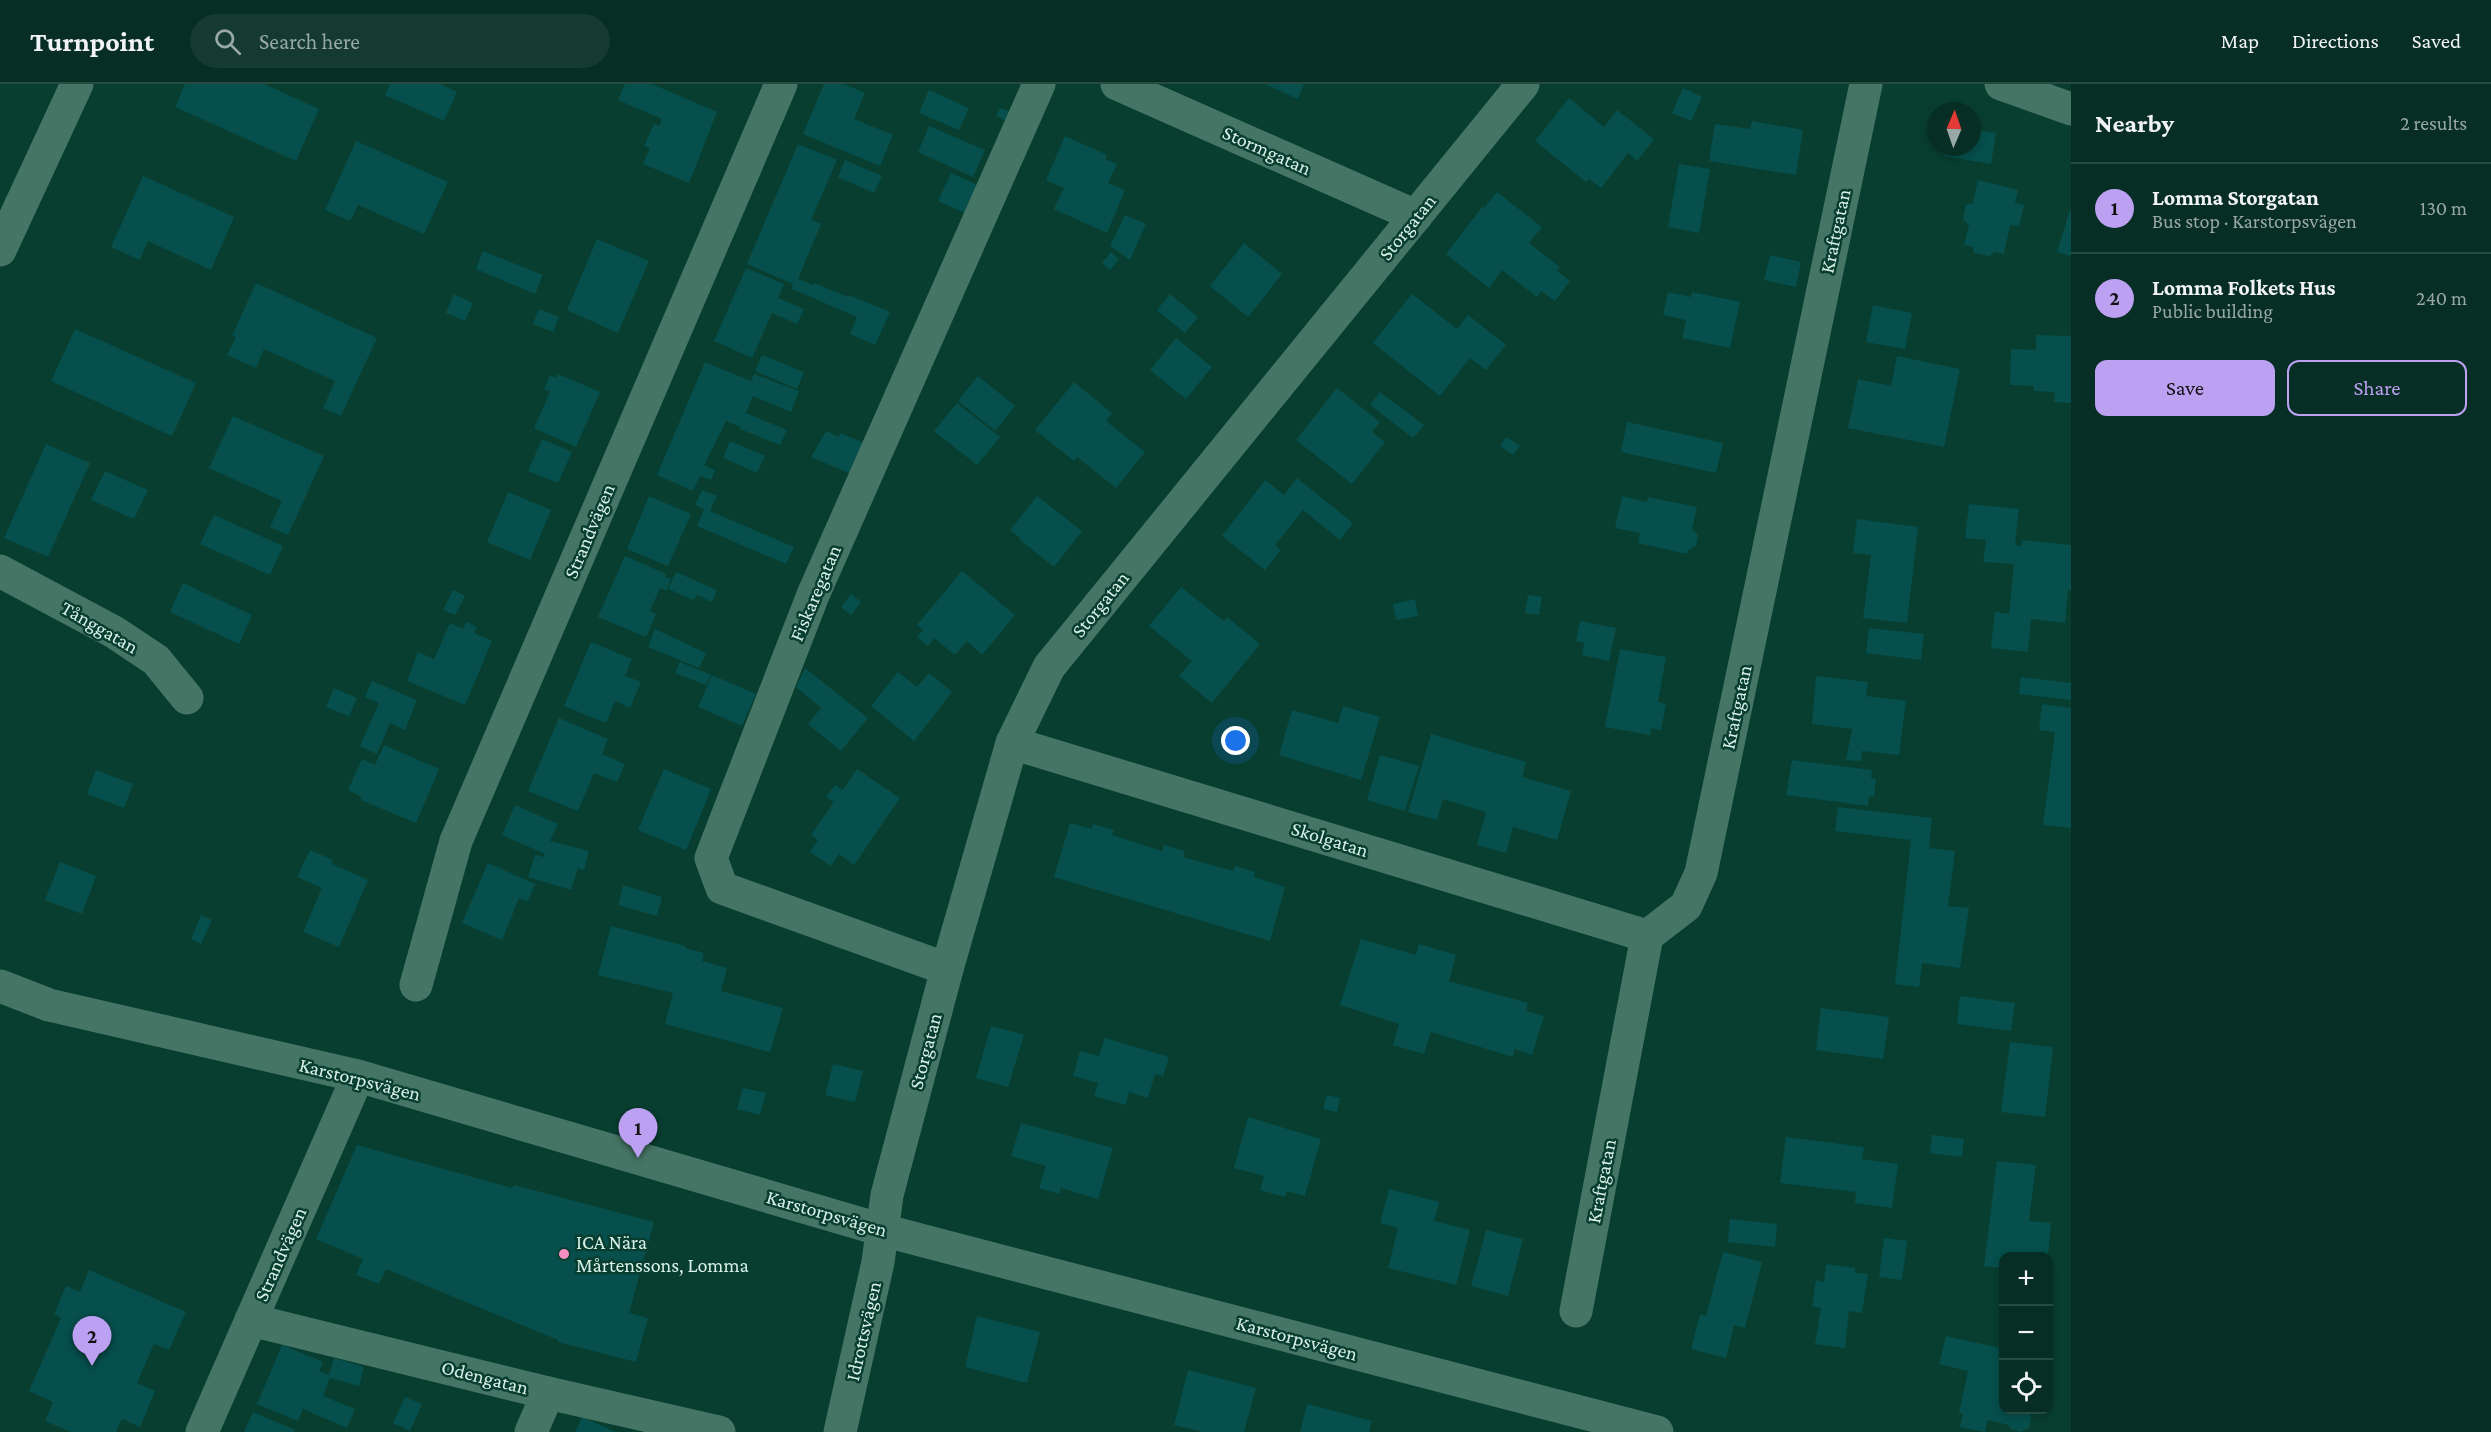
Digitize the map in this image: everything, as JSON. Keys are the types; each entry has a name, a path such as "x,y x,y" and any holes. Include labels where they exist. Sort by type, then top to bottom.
{"street":[{"path":"0,250 77,84"},
{"name":"Strandvägen","path":"416,984 456,841 781,84"},
{"name":"Fiskaregatan","path":"947,969 722,888 711,858 813,595 1039,84"},
{"name":"Stormgatan","path":"1118,84 1416,216"},
{"name":"Storgatan","path":"882,1230 886,1195 947,969 1012,743 1049,667 1522,84"},
{"name":"Kraftgatan","path":"1576,1311 1647,936 1686,906 1701,873 1866,84"},
{"path":"2001,84 2071,109"},
{"name":"Tånggatan","path":"0,572 114,632 156,660 186,698"},
{"name":"Skolgatan","path":"1012,743 1647,936"},
{"name":"Karstorpsvägen","path":"0,986 49,1005 358,1076 882,1230 1657,1432"},
{"name":"Strandvägen","path":"202,1432 358,1076"},
{"name":"Idrottsvägen","path":"840,1432 878,1262 882,1230"},
{"name":"Odengatan","path":"251,1320 548,1393 719,1432"},
{"path":"531,1432 548,1393"}],"building":[{"path":"185,84 264,84 319,109 296,161 175,107"},
{"path":"390,84 440,84 457,92 444,121 385,95"},
{"path":"625,84 652,84 717,112 689,183 643,164 650,148 644,146 654,124 659,126 662,119 618,100"},
{"path":"824,84 844,84 865,93 854,119 893,135 880,166 803,134"},
{"path":"1265,84 1304,84 1298,99"},
{"path":"1683,88 1702,97 1691,121 1672,113"},
{"path":"929,90 969,108 959,130 919,113"},
{"path":"1569,98 1604,127 1617,110 1654,139 1637,161 1628,153 1601,188 1589,179 1586,182 1535,141"},
{"path":"1000,108 1013,113 1009,122 996,116"},
{"path":"1752,121 1803,130 1796,175 1709,161 1715,124 1750,129"},
{"path":"929,126 985,150 973,177 918,152"},
{"path":"1981,130 1996,133 1991,164 1944,156 1981,156"},
{"path":"1065,136 1107,155 1105,159 1117,164 1108,183 1125,190 1107,233 1054,209 1064,188 1046,180"},
{"path":"356,141 448,182 424,234 358,205 350,221 325,210"},
{"path":"798,144 837,160 811,220 821,224 798,279 848,297 849,295 890,312 875,345 850,334 857,317 792,289 793,284 747,264"},
{"path":"845,160 882,176 874,193 838,177"},
{"path":"1679,164 1710,169 1699,233 1668,227"},
{"path":"951,173 980,186 967,214 938,201"},
{"path":"143,176 234,217 211,270 148,241 140,260 111,247"},
{"path":"1978,180 2018,190 2015,203 2024,205 2019,226 2010,225 2004,254 1995,252 1989,256 1974,253 1973,247 1964,245 1969,225 1963,220 1966,205 1973,203"},
{"path":"1497,192 1542,227 1529,243 1560,267 1557,271 1570,281 1555,301 1541,291 1537,297 1502,270 1489,288 1446,254 1483,206 1484,208"},
{"path":"2071,210 2071,256 2057,252"},
{"path":"1125,215 1146,224 1130,260 1110,246"},
{"path":"597,239 649,261 618,333 567,310"},
{"path":"1244,243 1282,274 1248,317 1210,286"},
{"path":"483,251 543,275 535,294 476,269"},
{"path":"1111,252 1119,259 1110,270 1102,263"},
{"path":"1770,255 1801,262 1796,287 1764,280"},
{"path":"746,268 784,284 778,298 804,309 797,324 772,313 752,358 714,341"},
{"path":"256,283 377,338 341,416 323,408 335,381 264,349 256,368 227,355 236,337 232,336"},
{"path":"1668,292 1691,297 1692,292 1740,302 1730,348 1682,338 1686,320 1663,315"},
{"path":"454,294 473,303 465,321 446,313"},
{"path":"1170,294 1198,317 1185,333 1157,310"},
{"path":"1412,294 1457,329 1468,315 1506,345 1486,370 1470,358 1440,396 1373,343"},
{"path":"1873,305 1912,313 1905,349 1866,342"},
{"path":"539,309 559,317 553,332 533,324"},
{"path":"75,329 196,383 172,436 51,381"},
{"path":"2036,335 2071,336 2071,403 2054,402 2055,392 2034,391 2034,386 2010,385 2011,349 2036,350"},
{"path":"1176,338 1212,367 1186,399 1150,370"},
{"path":"762,355 804,372 797,389 755,371"},
{"path":"1897,356 1960,369 1944,447 1848,428 1858,379 1891,386"},
{"path":"705,362 751,381 754,374 799,391 791,412 753,396 746,413 787,430 780,445 726,421 704,465 715,470 711,480 700,476 693,491 657,475"},
{"path":"558,374 600,392 576,447 534,428 550,392 544,389 550,375 556,378"},
{"path":"978,376 1015,406 995,431 958,401"},
{"path":"1074,382 1112,413 1106,421 1145,452 1116,488 1077,457 1074,461 1035,430"},
{"path":"1337,388 1380,422 1372,432 1385,442 1352,484 1296,440"},
{"path":"1380,392 1424,425 1413,438 1370,405"},
{"path":"957,403 1000,437 977,465 934,431"},
{"path":"233,416 324,456 288,535 270,527 282,501 209,468"},
{"path":"1627,422 1723,443 1716,473 1621,452"},
{"path":"826,431 839,437 840,433 864,443 851,474 811,457"},
{"path":"1506,437 1520,446 1513,455 1500,446"},
{"path":"542,439 572,452 558,483 528,471"},
{"path":"730,441 765,456 757,473 723,458"},
{"path":"46,444 90,463 48,557 4,538"},
{"path":"105,471 148,490 134,519 91,500"},
{"path":"1297,478 1353,523 1340,540 1303,510 1275,545 1281,550 1265,570 1222,536 1265,480 1284,495"},
{"path":"702,490 717,496 710,511 794,547 786,564 697,526 704,509 695,505"},
{"path":"508,492 551,510 530,560 487,542"},
{"path":"649,496 691,514 668,566 627,549"},
{"path":"1037,496 1082,531 1054,567 1010,530"},
{"path":"1622,496 1647,502 1648,497 1697,507 1692,529 1698,535 1696,546 1688,550 1687,554 1638,543 1640,533 1615,528"},
{"path":"1969,504 2019,509 2015,545 2022,546 2022,540 2071,545 2071,590 2068,590 2065,623 2031,619 2028,652 1991,648 1995,612 2009,614 2014,564 1983,562 1986,540 1965,538"},
{"path":"214,515 283,546 270,575 200,544"},
{"path":"1857,519 1918,527 1907,623 1863,618 1871,555 1853,553"},
{"path":"625,556 666,574 665,577 671,579 666,591 660,588 650,611 656,614 646,637 598,617"},
{"path":"962,571 1015,615 982,655 967,641 955,655 934,638 928,646 917,637 923,630 917,625"},
{"path":"676,572 717,590 712,602 697,595 694,600 668,589"},
{"path":"183,583 252,615 239,644 170,612"},
{"path":"1181,587 1224,621 1227,617 1260,644 1212,703 1179,676 1192,661 1149,626"},
{"path":"453,590 465,596 455,615 443,610"},
{"path":"851,594 861,602 851,615 841,607"},
{"path":"1528,595 1542,597 1539,615 1525,613"},
{"path":"1415,599 1418,616 1396,620 1393,604"},
{"path":"1580,621 1616,628 1609,661 1582,655 1584,643 1576,641"},
{"path":"466,622 477,627 474,633 492,641 465,705 407,681 418,652 434,659 450,623 463,629"},
{"path":"1869,628 1924,634 1921,660 1866,653"},
{"path":"655,629 706,653 699,668 648,647"},
{"path":"591,642 632,659 625,676 641,682 630,708 615,701 606,723 564,706"},
{"path":"1620,649 1666,657 1658,702 1666,704 1661,730 1651,728 1650,735 1605,727"},
{"path":"680,662 711,675 706,685 675,673"},
{"path":"805,668 868,718 841,751 808,724 821,708 796,687"},
{"path":"898,672 917,687 929,673 952,692 914,741 871,706"},
{"path":"712,675 756,694 742,726 698,707"},
{"path":"1816,676 1868,682 1866,696 1906,701 1899,755 1862,751 1861,761 1846,760 1852,729 1812,724"},
{"path":"2021,677 2071,683 2071,700 2019,694"},
{"path":"372,681 417,700 405,730 390,723 377,754 360,746 379,703 365,697"},
{"path":"334,688 357,698 349,716 326,707"},
{"path":"2042,704 2071,708 2071,828 2043,825 2055,732 2039,730"},
{"path":"1343,706 1380,717 1361,780 1279,755 1292,710 1338,723"},
{"path":"559,718 608,739 602,754 625,764 617,782 594,773 578,811 528,791"},
{"path":"1431,734 1526,762 1522,777 1571,791 1557,840 1513,827 1506,853 1477,845 1486,812 1443,799 1437,820 1408,812"},
{"path":"384,745 439,769 416,823 361,800 362,797 348,790 362,759 375,765"},
{"path":"1380,755 1419,766 1405,811 1367,800"},
{"path":"1792,760 1872,770 1871,778 1876,779 1874,797 1869,796 1868,806 1786,795"},
{"path":"664,769 711,789 686,850 638,830"},
{"path":"857,769 900,798 854,865 839,854 831,866 810,852 818,840 811,835 834,802 826,797 835,785 843,790"},
{"path":"96,770 133,784 124,808 87,794"},
{"path":"515,805 558,824 550,841 589,851 584,870 578,868 571,890 528,877 535,855 544,857 545,854 502,835"},
{"path":"1838,807 1932,818 1929,848 1955,851 1948,906 1969,908 1960,968 1922,963 1919,987 1895,984 1911,840 1835,831"},
{"path":"1070,823 1092,829 1093,824 1114,830 1112,835 1162,851 1164,845 1185,851 1183,857 1233,871 1235,866 1255,872 1254,877 1285,887 1270,941 1054,877"},
{"path":"310,850 333,860 332,864 368,880 339,947 303,932 322,888 297,877"},
{"path":"60,862 96,876 82,914 45,900"},
{"path":"488,863 535,884 528,901 519,898 502,940 462,923"},
{"path":"623,885 662,897 657,916 618,905"},
{"path":"201,915 212,920 201,944 191,939"},
{"path":"611,926 704,953 702,961 727,968 721,991 783,1008 770,1052 665,1024 673,993 598,975"},
{"path":"1361,939 1416,955 1419,944 1456,955 1449,981 1528,1003 1526,1011 1544,1016 1532,1055 1515,1049 1513,1057 1431,1032 1424,1054 1393,1045 1399,1024 1340,1005"},
{"path":"1960,996 2015,1003 2011,1031 1957,1024"},
{"path":"1821,1008 1889,1017 1883,1059 1816,1050"},
{"path":"991,1026 1024,1035 1008,1087 976,1078"},
{"path":"1105,1038 1169,1057 1163,1076 1155,1074 1148,1098 1129,1092 1126,1105 1094,1096 1098,1083 1073,1076 1080,1051 1099,1056"},
{"path":"2010,1042 2053,1047 2045,1117 2001,1112"},
{"path":"833,1064 863,1071 855,1102 825,1095"},
{"path":"743,1088 766,1093 760,1115 737,1109"},
{"path":"1327,1095 1340,1098 1337,1112 1323,1109"},
{"path":"1248,1117 1321,1139 1305,1196 1287,1191 1285,1197 1260,1190 1264,1176 1234,1168"},
{"path":"1021,1123 1113,1148 1098,1199 1061,1188 1059,1194 1039,1188 1046,1166 1011,1156"},
{"path":"1932,1135 1964,1139 1962,1157 1930,1153"},
{"path":"1786,1137 1864,1147 1862,1159 1898,1164 1892,1208 1855,1203 1856,1192 1780,1183"},
{"path":"357,1145 512,1188 514,1185 654,1222 629,1313 648,1318 636,1362 558,1342 558,1340 386,1269 379,1284 356,1275 363,1259 316,1239"},
{"path":"1997,1161 2036,1165 2029,1221 2051,1223 2048,1252 1999,1252 1999,1268 1984,1266"},
{"path":"1389,1189 1439,1202 1434,1221 1470,1230 1456,1285 1388,1268 1398,1228 1380,1223"},
{"path":"1730,1219 1777,1224 1775,1247 1728,1242"},
{"path":"1486,1230 1523,1239 1508,1296 1471,1286"},
{"path":"1884,1238 1907,1241 1902,1280 1879,1277"},
{"path":"1723,1252 1762,1262 1745,1328 1734,1325 1726,1358 1691,1349 1700,1314 1706,1316"},
{"path":"1826,1264 1855,1268 1855,1273 1868,1274 1862,1313 1849,1311 1845,1348 1815,1344 1821,1308 1812,1306 1816,1280 1824,1282"},
{"path":"89,1270 186,1312 169,1350 154,1344 137,1383 155,1391 140,1427 122,1419 116,1432 71,1432 45,1421 53,1402 29,1391 61,1318 54,1314 66,1286 80,1292"},
{"path":"977,1316 1040,1332 1027,1383 965,1367"},
{"path":"1946,1336 1999,1348 1999,1414 2030,1414 2029,1428 2020,1432 2011,1429 2008,1425 1988,1420 1985,1432 1960,1427 1963,1414 1959,1413 1968,1371 1939,1364"},
{"path":"282,1345 323,1362 319,1371 329,1375 334,1358 364,1367 359,1386 330,1378 323,1396 355,1409 347,1428 303,1409 298,1421 257,1404"},
{"path":"1188,1370 1256,1388 1244,1432 1203,1432 1174,1425"},
{"path":"405,1397 422,1404 410,1431 393,1423"},
{"path":"1307,1404 1372,1421 1369,1432 1300,1432"},
{"path":"253,1412 295,1430 294,1432 244,1432"},
{"path":"582,1417 616,1432 575,1432"}],"place":[{"name":"Lomma Storgatan","path":"638,1158"},
{"name":"ICA Nära Mårtenssons, Lomma","path":"564,1254"},
{"name":"Lomma Folkets Hus","path":"92,1366"}]}
